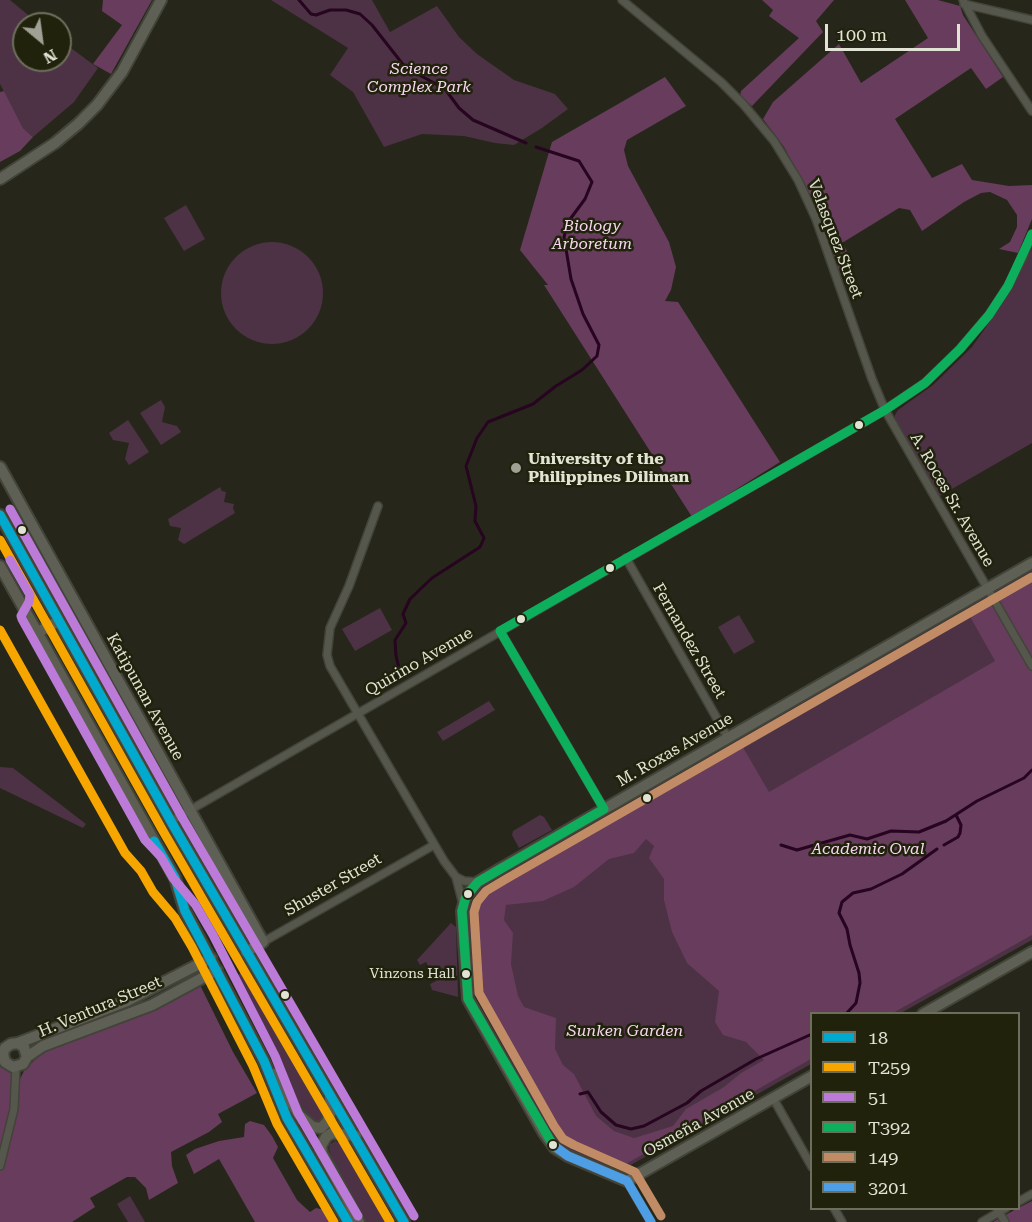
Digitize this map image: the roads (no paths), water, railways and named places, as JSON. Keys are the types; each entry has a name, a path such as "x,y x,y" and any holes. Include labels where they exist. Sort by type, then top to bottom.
{"main road":[{"path":"0,515 171,821 404,1222"},
{"path":"0,566 175,878 185,911 266,1064 299,1114 313,1127 321,1128 330,1118 331,1102 328,1091"},
{"path":"36,629 58,618"},
{"path":"266,1064 286,1118 348,1222"},
{"path":"356,1136 332,1133 326,1137 321,1146 322,1153 359,1222"}],"street":[{"path":"2,175 55,143 97,105 122,72 161,0"},
{"name":"Velasquez Street","path":"622,0 721,82 752,113 774,141 808,199 872,380 885,410"},
{"path":"963,2 1032,20"},
{"path":"963,2 982,36 1032,111"},
{"name":"Quirino Avenue","path":"171,821 885,410 925,383 978,329 1008,286 1032,234"},
{"name":"A. Roces Sr. Avenue","path":"885,410 1032,666"},
{"name":"Katipunan Avenue","path":"0,467 263,942"},
{"path":"378,506 349,586 330,627 327,655 330,666 434,845 456,877 464,906 467,996 544,1133 555,1148 575,1160 627,1181 651,1222"},
{"name":"Fernandez Street","path":"626,558 728,738"},
{"name":"M. Roxas Avenue","path":"464,906 469,891 478,882 1032,564"},
{"path":"500,631 604,809"},
{"name":"Shuster Street","path":"246,952 434,845"},
{"path":"456,877 469,882 478,882"},
{"path":"927,1012 1032,952"},
{"name":"H. Ventura Street","path":"18,1043 136,998 211,958"},
{"name":"H. Ventura Street","path":"27,1057 43,1046 152,1005 217,970"},
{"path":"18,1043 24,1047 27,1057 23,1064 16,1067 2,1062 3,1048 18,1043"},
{"path":"0,1166 14,1109 16,1067"},
{"name":"Osmeña Avenue","path":"627,1181 810,1077"},
{"path":"773,1098 810,1163"},
{"path":"982,1222 1001,1210 1005,1222"}],"waterway":[{"path":"299,0 311,14 316,15 330,10 346,10 360,14 372,25 405,67 445,89 459,108 473,120 526,143"},
{"path":"385,686 400,672 395,640 406,623 403,614 410,599 432,578 480,547 484,538 475,521 476,506 466,466 477,438 488,422 533,404 582,370 597,356 599,345 583,314 571,279 564,237 568,222 585,199 592,182 579,161 536,147"},
{"path":"781,845 797,850 850,835 867,839 891,831 919,832 946,821 977,801 1024,778 1032,770"},
{"path":"944,845 958,837 960,833 961,825 956,815"},
{"path":"848,1012 856,1003 860,983 847,929 839,913 842,902 853,893 871,889 902,874 937,849"},
{"path":"580,1094 588,1092 601,1112 616,1125 631,1129 644,1126 687,1103 701,1091 756,1059 810,1035"}],"place":[{"name":"University of the Philippines Diliman","path":"516,468"},
{"name":"Vinzons Hall","path":"466,974"}],"park label":[{"name":"Science Complex Park","path":"419,78"},
{"name":"Biology Arboretum","path":"592,235"},
{"name":"Academic Oval","path":"868,849"},
{"name":"Sunken Garden","path":"625,1031"}]}
